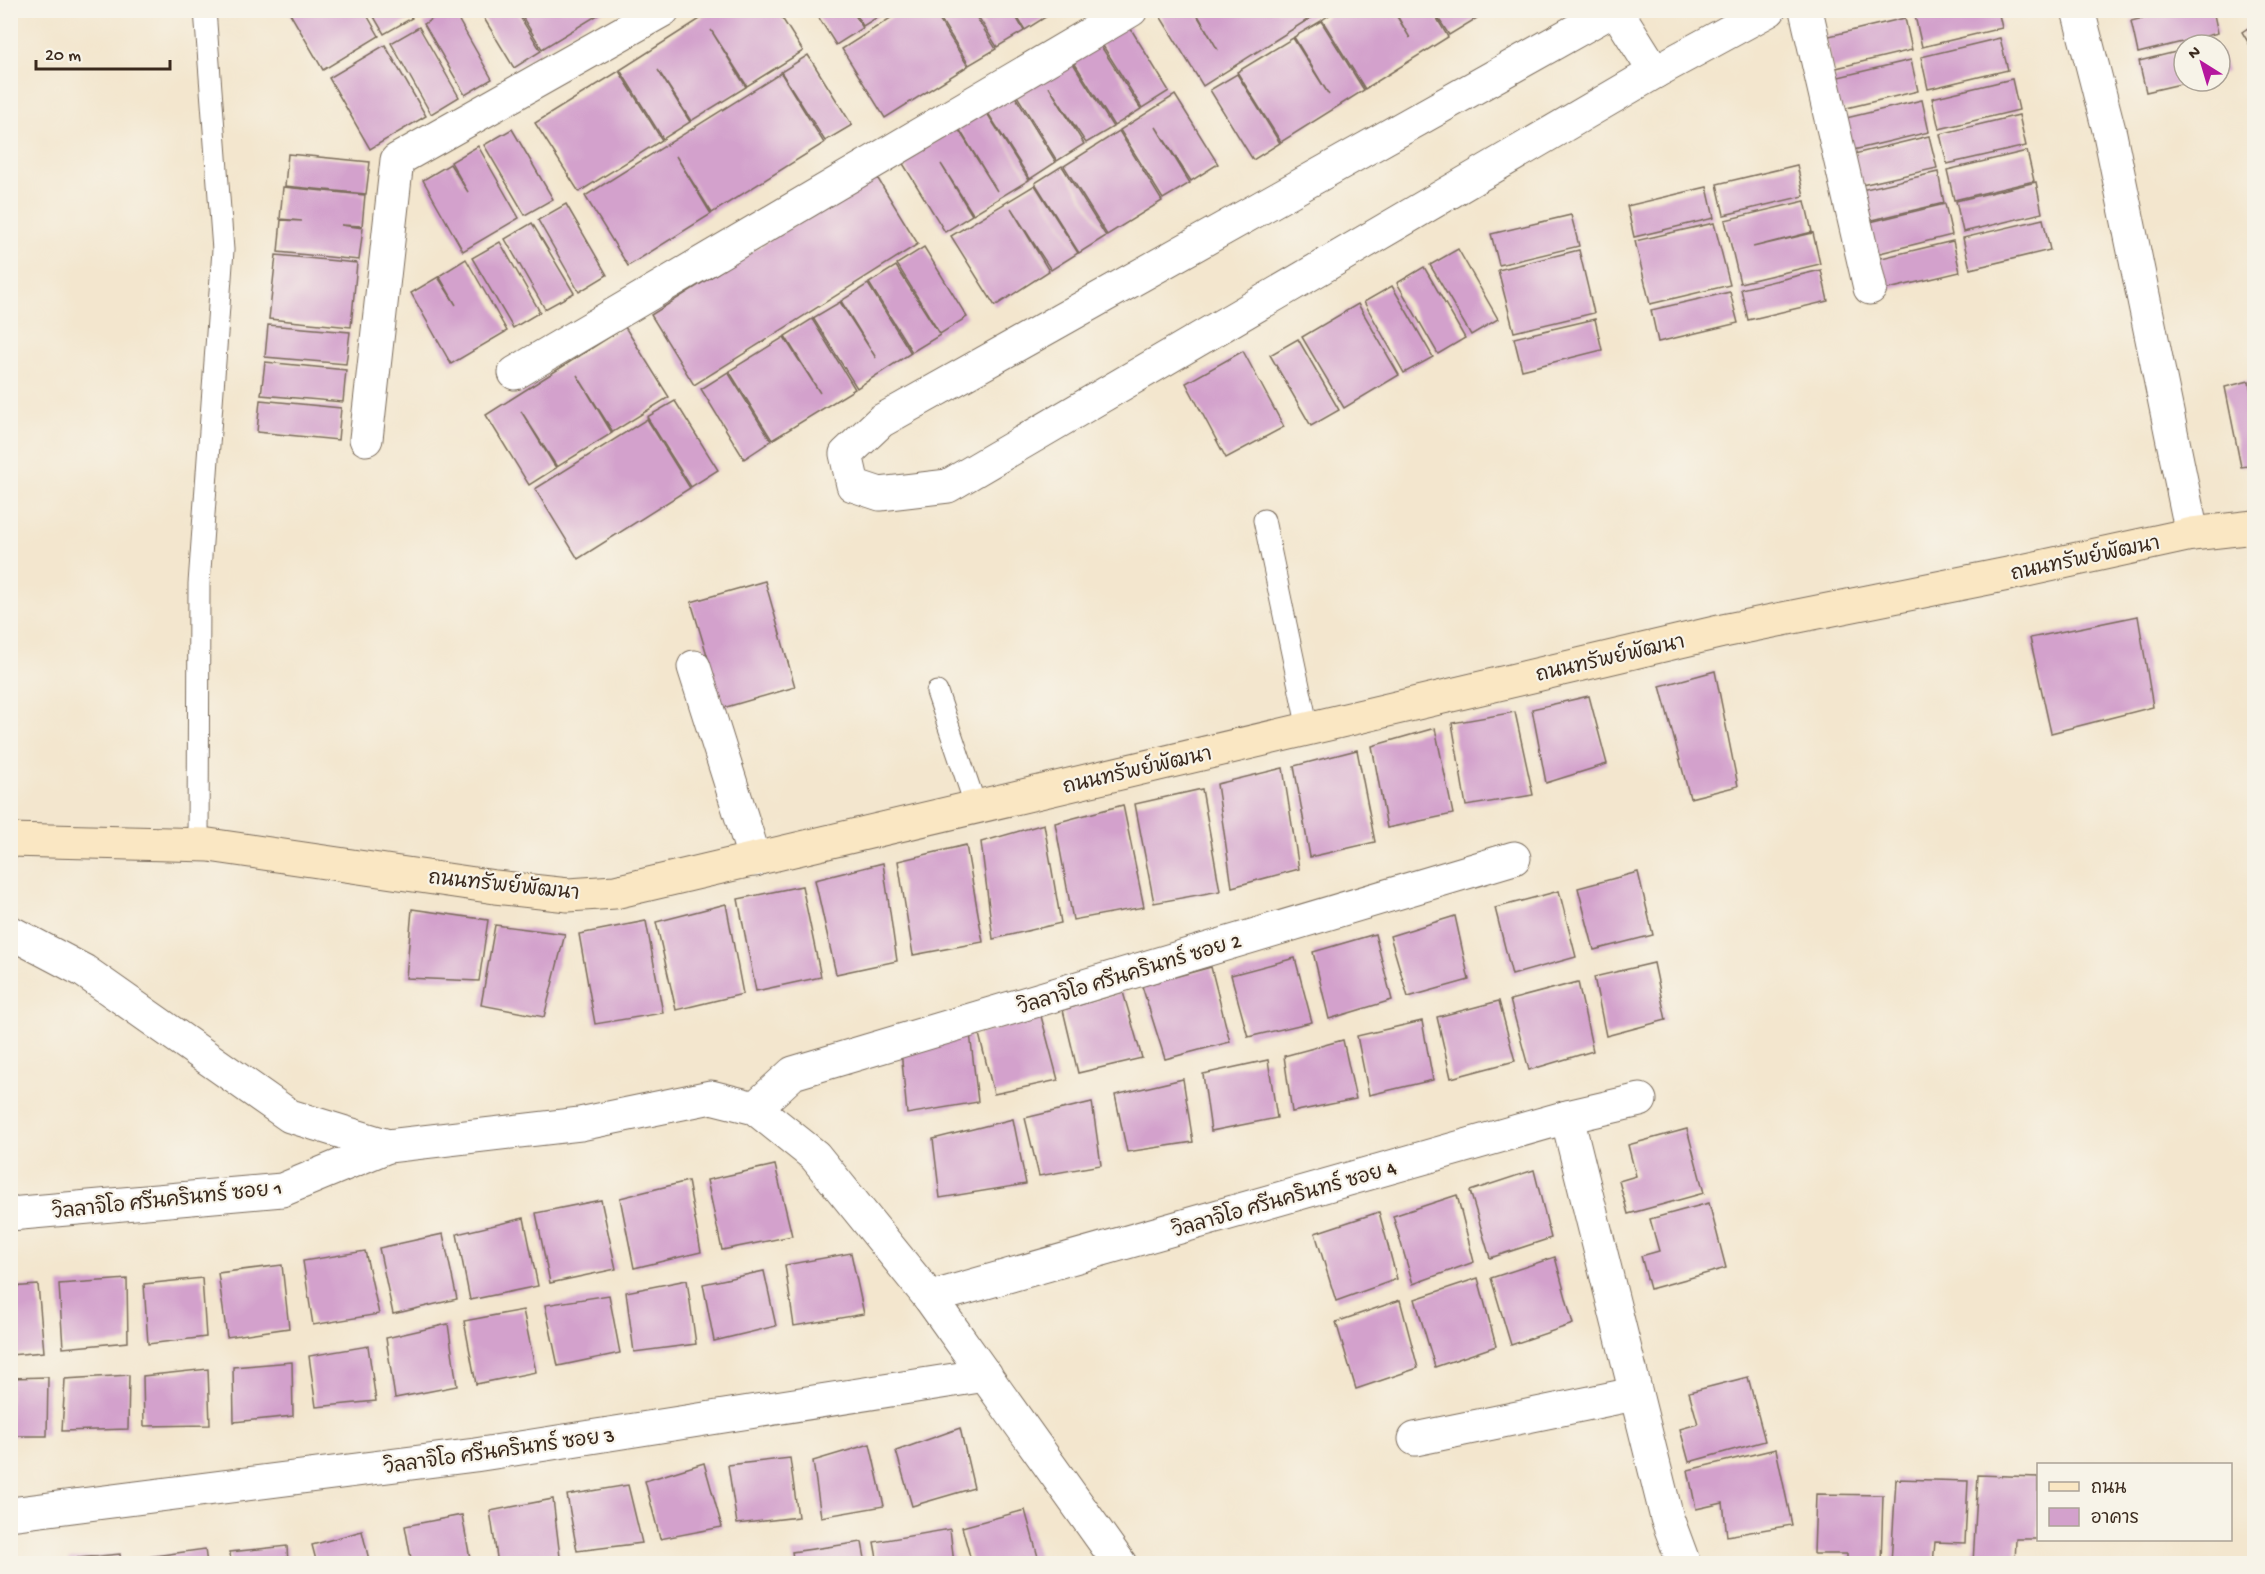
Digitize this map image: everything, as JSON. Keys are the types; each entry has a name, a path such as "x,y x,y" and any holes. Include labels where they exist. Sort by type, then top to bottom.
{"street":[{"path":"366,439 397,160 663,10"},
{"path":"515,374 1131,10"},
{"path":"1655,72 1614,10 881,421 846,454 853,485 880,494 948,486 1655,72 1769,10"},
{"path":"1806,10 1870,288"},
{"path":"2078,10 2110,134 2192,534"},
{"name":"ถนนทรัพย์พัฒนา","path":"10,840 198,844 495,887 568,894 615,892 1723,631 2013,573 2192,534 2254,527"},
{"path":"694,667 755,860"},
{"name":"วิลลาจิโอ ศรีนครินทร์ ซอย 2","path":"755,1108 793,1073 1514,858"},
{"path":"10,932 84,971 290,1116 388,1146 580,1124 711,1097 755,1108 815,1156 930,1298 1120,1563"},
{"name":"วิลลาจิโอ ศรีนครินทร์ ซอย 4","path":"930,1298 1567,1117 1640,1100"},
{"path":"1567,1117 1667,1518 1684,1563"},
{"name":"วิลลาจิโอ ศรีนครินทร์ ซอย 1","path":"10,1214 282,1190 388,1146"},
{"name":"วิลลาจิโอ ศรีนครินทร์ ซอย 3","path":"10,1514 475,1455 986,1376"},
{"path":"1415,1439 1635,1394"}],"lane":[{"path":"198,844 200,584 223,250 205,10"},
{"path":"1264,520 1308,729"},
{"path":"938,692 976,807"}],"building":[{"path":"288,10 364,10 379,36 323,70"},
{"path":"370,10 408,10 412,18 384,34"},
{"path":"446,10 453,10 492,79 465,95 424,24"},
{"path":"479,10 516,10 541,51 514,68"},
{"path":"518,10 606,10 542,49"},
{"path":"714,10 777,10 803,51 747,86 711,30 746,87 691,121 658,70 690,122 663,139 620,70"},
{"path":"814,10 852,10 863,28 836,45"},
{"path":"853,10 889,10 863,26"},
{"path":"903,10 933,10 968,66 885,118 842,49"},
{"path":"935,10 972,10 996,49 969,65"},
{"path":"974,10 1012,10 1024,31 997,47"},
{"path":"1013,10 1051,10 1052,13 1025,30"},
{"path":"1170,10 1194,10 1218,50 1195,10 1323,10 1203,86 1160,16"},
{"path":"1337,10 1393,10 1410,38 1394,10 1432,10 1448,37 1365,89 1322,20"},
{"path":"1433,10 1472,10 1477,18 1449,35"},
{"path":"1936,10 1998,10 2002,28 1922,47 1915,16"},
{"path":"2175,10 2213,10 2218,33 2172,33 2172,44 2138,53 2131,21"},
{"path":"1905,18 1912,50 1832,69 1825,37"},
{"path":"1126,21 1169,91 1142,108 1098,38"},
{"path":"1321,21 1364,90 1281,142 1237,72 1293,38 1329,95 1294,37"},
{"path":"2254,24 2254,52 2242,32"},
{"path":"419,27 459,97 431,114 391,43"},
{"path":"2000,38 2008,70 1928,89 1921,57"},
{"path":"1097,40 1141,109 1114,126 1070,56"},
{"path":"385,45 426,116 370,149 329,78"},
{"path":"2172,53 2172,86 2146,92 2139,61"},
{"path":"808,55 852,125 825,141 781,72"},
{"path":"1069,57 1113,127 1086,143 1049,87 1084,144 1057,161 1014,91"},
{"path":"1911,60 1918,91 1838,110 1830,79"},
{"path":"619,71 662,140 579,192 535,123"},
{"path":"781,73 824,143 712,213 676,156 711,214 628,266 585,196"},
{"path":"1237,74 1280,143 1253,160 1210,90"},
{"path":"2012,79 2019,110 1939,129 1932,98"},
{"path":"1013,93 1056,162 1030,179 986,110"},
{"path":"1175,95 1218,164 1191,181 1156,127 1190,183 1163,199 1120,130"},
{"path":"1922,100 1929,132 1849,151 1842,119"},
{"path":"985,110 1029,180 973,214 941,164 972,215 945,232 902,162 957,127 997,191 958,127"},
{"path":"2019,115 2026,146 1947,164 1940,134"},
{"path":"512,129 553,199 525,215 484,145"},
{"path":"1119,131 1162,201 1107,235 1064,166"},
{"path":"1929,136 1937,168 1857,186 1850,155"},
{"path":"478,146 519,218 463,251 423,180 450,164 468,192 451,162"},
{"path":"2027,151 2034,181 1954,200 1947,170"},
{"path":"288,154 370,162 366,194 285,186"},
{"path":"1797,165 1804,196 1724,215 1717,184"},
{"path":"1062,166 1106,236 1079,253 1035,183"},
{"path":"1938,172 1944,203 1864,222 1857,191"},
{"path":"875,174 918,244 694,385 651,315"},
{"path":"2036,182 2042,213 1963,232 1956,201"},
{"path":"1035,185 1078,253 1051,270 1011,208 1049,271 995,306 951,236"},
{"path":"283,187 365,195 362,226 341,225 363,228 359,260 278,252 281,220 302,221 280,219"},
{"path":"1707,187 1714,218 1634,237 1627,206"},
{"path":"1805,201 1812,232 1753,247 1813,233 1820,264 1740,283 1725,220"},
{"path":"566,204 607,275 579,292 538,220"},
{"path":"1945,204 1952,235 1872,255 1866,223"},
{"path":"1571,215 1579,246 1499,265 1491,234"},
{"path":"2043,219 2050,250 1970,269 1963,238"},
{"path":"532,223 574,293 545,309 505,239"},
{"path":"1714,223 1730,285 1650,304 1635,241"},
{"path":"1953,241 1960,272 1880,291 1873,260"},
{"path":"500,242 540,312 513,328 472,258"},
{"path":"924,247 967,317 940,334 897,264"},
{"path":"1458,249 1498,319 1471,335 1430,265"},
{"path":"1579,250 1594,313 1514,332 1498,270"},
{"path":"276,255 357,263 351,327 269,319"},
{"path":"466,259 507,331 451,364 411,293 438,277 456,305 439,276"},
{"path":"896,266 940,335 912,352 869,283"},
{"path":"1424,267 1465,338 1438,354 1397,283"},
{"path":"1821,270 1828,301 1748,320 1741,289"},
{"path":"868,284 911,353 857,388 813,318 840,302 876,358 841,301"},
{"path":"1392,286 1433,357 1404,373 1364,302"},
{"path":"1730,292 1738,323 1658,342 1651,310"},
{"path":"1358,304 1399,375 1344,408 1302,337"},
{"path":"812,319 855,389 772,440 729,371 784,337 820,393 785,336"},
{"path":"1595,319 1602,350 1522,370 1514,338"},
{"path":"268,325 350,332 346,364 265,357"},
{"path":"625,327 669,397 613,432 577,375 612,433 557,467 521,411 556,468 529,485 486,415"},
{"path":"1298,339 1339,410 1311,426 1270,355"},
{"path":"1243,351 1284,427 1226,458 1186,383"},
{"path":"265,362 346,370 343,402 261,395"},
{"path":"728,372 771,441 744,459 701,389"},
{"path":"2249,381 2254,409 2254,465 2241,467 2225,387"},
{"path":"260,400 341,408 338,440 257,432"},
{"path":"675,401 718,470 691,487 647,417"},
{"path":"647,419 690,488 578,559 535,489"},
{"path":"765,581 795,687 723,708 691,602"},
{"path":"2138,616 2153,707 2051,733 2030,638"},
{"path":"1715,671 1738,786 1690,798 1660,686"},
{"path":"1589,696 1607,764 1546,783 1532,709"},
{"path":"1515,712 1533,795 1466,806 1452,723"},
{"path":"1435,728 1453,814 1387,828 1372,746"},
{"path":"1357,750 1375,842 1310,857 1294,766"},
{"path":"1283,768 1299,869 1232,887 1217,784"},
{"path":"1202,789 1220,891 1154,903 1135,804"},
{"path":"1123,805 1144,907 1073,920 1055,823"},
{"path":"1044,824 1061,923 993,939 981,842"},
{"path":"966,845 983,942 913,955 898,861"},
{"path":"883,863 897,961 836,974 815,880"},
{"path":"1638,872 1653,935 1594,950 1578,888"},
{"path":"802,886 821,977 756,991 738,899"},
{"path":"1559,891 1576,957 1512,975 1495,908"},
{"path":"726,904 743,994 676,1010 656,922"},
{"path":"412,909 488,920 479,981 406,978"},
{"path":"1455,916 1469,980 1408,997 1390,936"},
{"path":"646,921 663,1013 595,1024 579,934"},
{"path":"495,925 565,934 544,1017 481,1005"},
{"path":"1375,934 1392,1000 1329,1019 1313,952"},
{"path":"1295,958 1312,1022 1248,1037 1231,975"},
{"path":"1654,963 1666,1020 1606,1036 1594,977"},
{"path":"1211,967 1230,1042 1165,1059 1142,986"},
{"path":"1578,982 1593,1051 1529,1070 1510,1000"},
{"path":"1123,992 1142,1058 1078,1073 1063,1010"},
{"path":"1499,1001 1515,1061 1451,1078 1437,1017"},
{"path":"1041,1016 1058,1080 994,1094 979,1034"},
{"path":"1422,1021 1433,1080 1369,1095 1357,1036"},
{"path":"970,1033 978,1102 907,1114 901,1050"},
{"path":"1343,1040 1356,1099 1292,1112 1284,1056"},
{"path":"1268,1060 1277,1118 1211,1131 1203,1074"},
{"path":"1183,1079 1193,1142 1127,1152 1115,1095"},
{"path":"1092,1102 1101,1165 1039,1176 1025,1118"},
{"path":"1013,1119 1026,1184 940,1198 933,1139"},
{"path":"1687,1129 1704,1193 1628,1214 1619,1181 1636,1176 1628,1145"},
{"path":"775,1165 792,1236 722,1250 707,1180"},
{"path":"1534,1170 1551,1238 1490,1258 1470,1191"},
{"path":"688,1181 701,1252 634,1268 620,1198"},
{"path":"1457,1195 1474,1262 1413,1284 1393,1216"},
{"path":"601,1200 616,1269 550,1283 536,1213"},
{"path":"1709,1203 1726,1268 1650,1289 1641,1256 1659,1251 1650,1219"},
{"path":"1379,1212 1397,1279 1336,1301 1315,1233"},
{"path":"524,1218 538,1286 470,1300 457,1234"},
{"path":"443,1234 457,1299 393,1314 379,1248"},
{"path":"365,1251 379,1314 313,1325 303,1261"},
{"path":"851,1253 864,1314 794,1326 785,1265"},
{"path":"1555,1257 1573,1324 1511,1345 1491,1278"},
{"path":"282,1265 289,1328 227,1337 218,1273"},
{"path":"764,1271 776,1326 714,1341 703,1284"},
{"path":"202,1278 206,1337 148,1344 144,1284"},
{"path":"1478,1278 1496,1346 1435,1367 1415,1299"},
{"path":"127,1279 128,1342 63,1348 59,1284"},
{"path":"687,1280 696,1344 634,1352 626,1292"},
{"path":"38,1285 44,1352 10,1355 10,1287"},
{"path":"609,1295 620,1353 558,1366 545,1305"},
{"path":"1400,1300 1418,1368 1356,1389 1336,1322"},
{"path":"523,1310 536,1372 476,1384 464,1321"},
{"path":"448,1324 457,1386 395,1398 386,1338"},
{"path":"368,1346 376,1401 316,1407 309,1356"},
{"path":"292,1362 293,1416 234,1422 233,1367"},
{"path":"208,1369 210,1425 144,1426 143,1376"},
{"path":"129,1375 128,1429 62,1431 65,1379"},
{"path":"48,1377 47,1436 10,1436 10,1378"},
{"path":"1748,1377 1765,1441 1689,1462 1680,1429 1698,1424 1689,1392"},
{"path":"960,1428 974,1488 912,1506 896,1451"},
{"path":"870,1444 884,1506 821,1517 813,1461"},
{"path":"1776,1449 1792,1525 1727,1536 1723,1503 1696,1509 1688,1470"},
{"path":"790,1458 798,1517 737,1524 728,1465"},
{"path":"704,1463 722,1527 660,1539 645,1481"},
{"path":"1978,1475 2037,1477 2037,1539 2016,1539 2015,1564 1973,1563"},
{"path":"1896,1479 1968,1481 1965,1543 1935,1542 1933,1564 1891,1564"},
{"path":"628,1485 642,1543 577,1551 567,1495"},
{"path":"1816,1494 1883,1495 1881,1564 1847,1564 1847,1554 1814,1554"},
{"path":"553,1499 560,1557 525,1564 498,1564 490,1511"},
{"path":"1025,1510 1040,1564 972,1564 962,1527"},
{"path":"462,1515 471,1564 412,1564 405,1526"},
{"path":"950,1529 954,1564 878,1564 874,1542"},
{"path":"362,1531 370,1564 317,1564 312,1545"},
{"path":"862,1542 866,1564 794,1564 792,1552"},
{"path":"287,1546 288,1564 231,1564 230,1552"},
{"path":"205,1549 207,1564 149,1564 148,1557"},
{"path":"120,1554 121,1564 69,1564 68,1559"}]}
